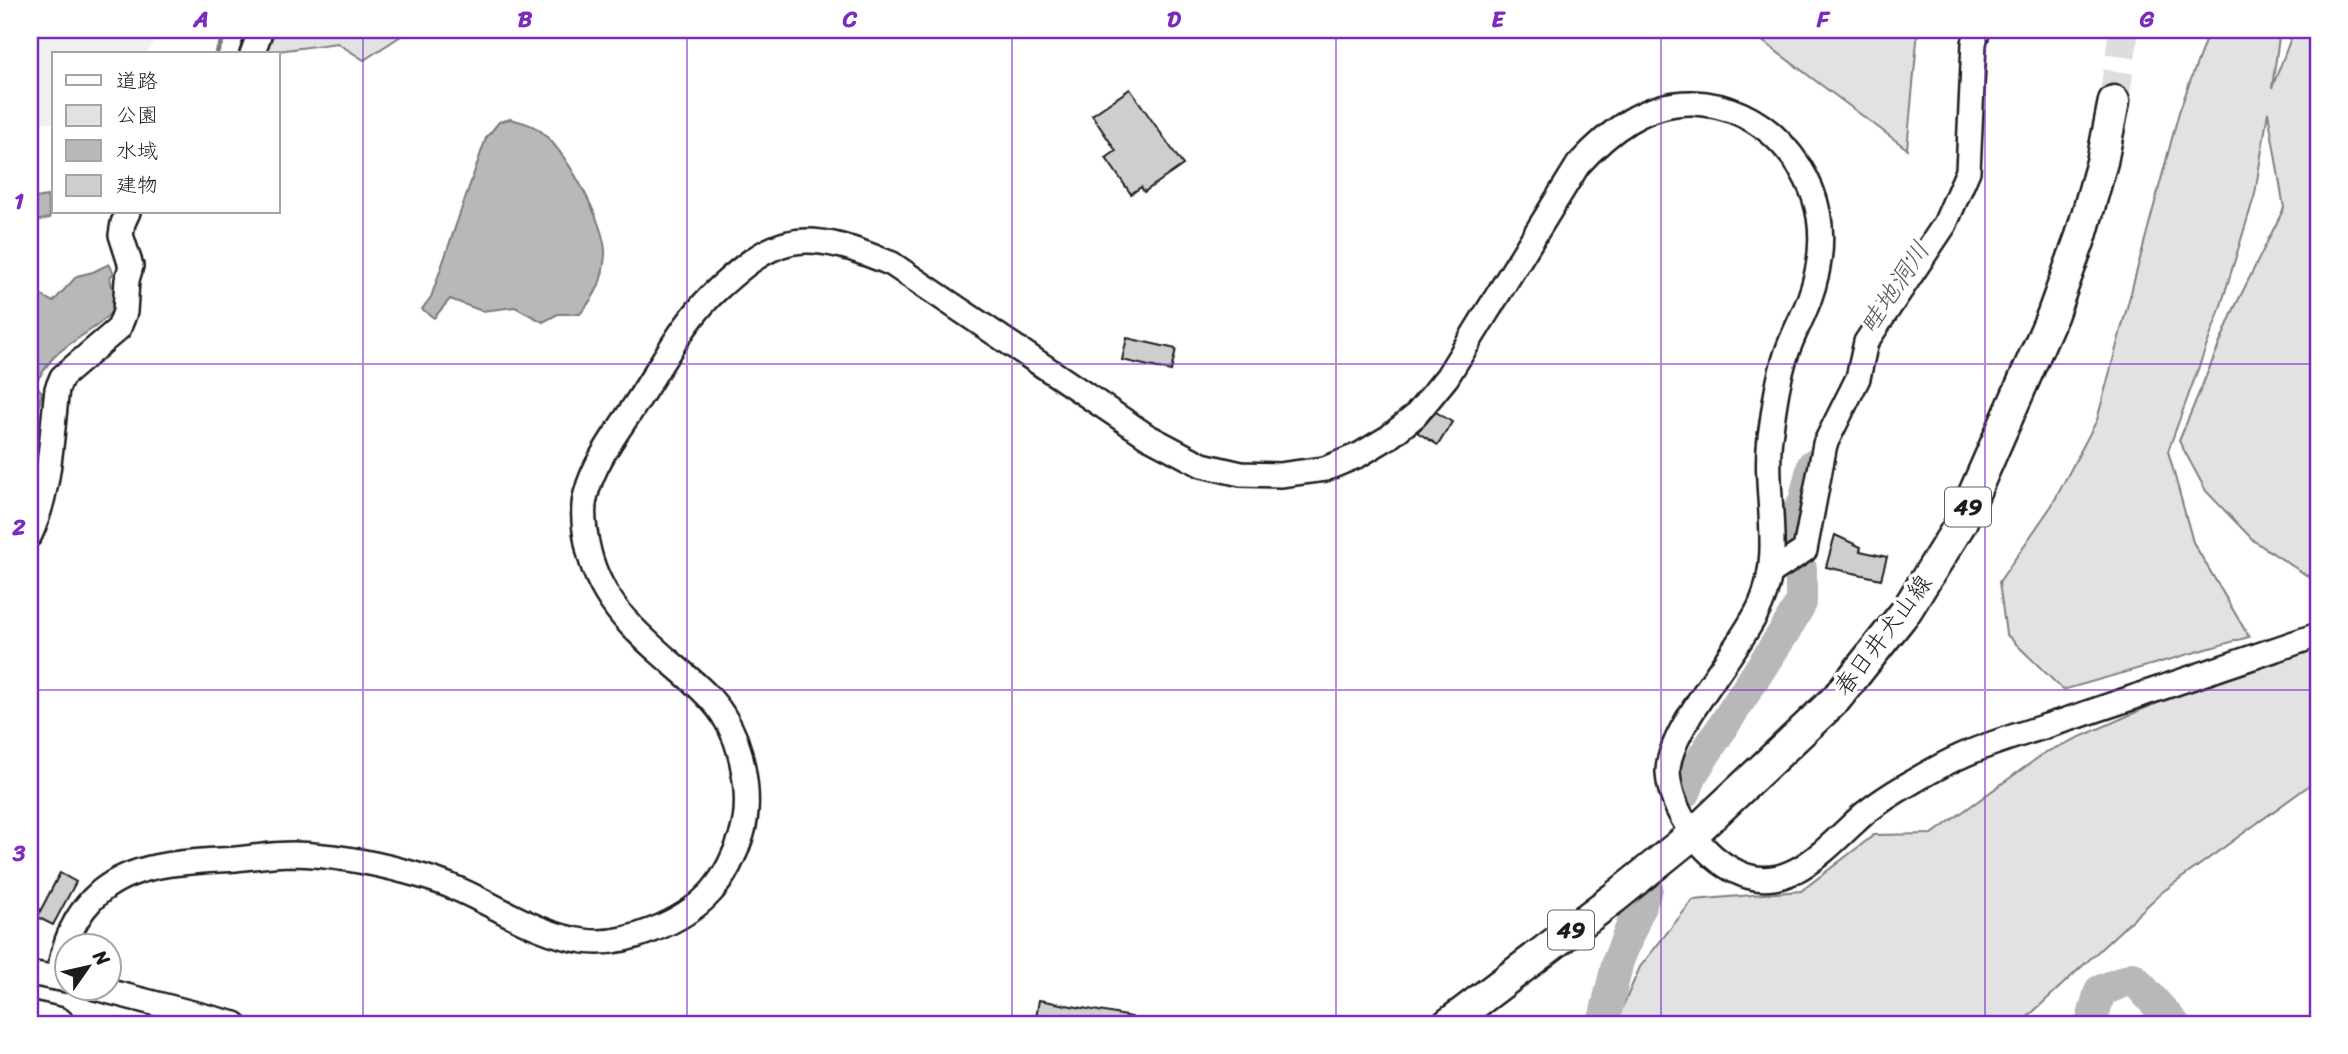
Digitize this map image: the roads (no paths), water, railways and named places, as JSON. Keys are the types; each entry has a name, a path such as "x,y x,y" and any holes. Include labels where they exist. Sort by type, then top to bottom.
{"highway":[{"path":"30,1018 57,1024"}],"main road":[{"name":"春日井犬山線","path":"1448,1024 1692,835 1836,699 1906,611 1961,523 2057,304 2081,236 2102,162 2113,101"}],"street":[{"path":"253,52 261,30"},
{"path":"1770,573 1805,550 1825,444 1857,378 1866,342 1945,224 1968,171 1974,43 1978,30"},
{"path":"70,932 76,919 101,891 130,874 169,864 293,854 347,859 406,872 458,889 555,934 588,942 626,939 662,926 688,911 713,891 731,861 743,831 747,786 740,752 723,714 700,688 643,638 611,604 594,574 585,537 584,497 602,456 691,319 713,293 759,256 790,242 854,248 892,264 1147,436 1202,465 1241,474 1280,475 1325,469 1359,455 1390,437 1415,416 1447,377 1578,165 1600,142 1623,124 1652,109 1691,103 1728,108 1754,120 1776,137 1793,156 1812,188 1821,222 1820,256 1810,298 1788,349 1777,385 1768,453 1773,532 1770,573 1761,603 1748,628 1674,743 1668,772 1676,805 1692,835 1717,861 1741,875 1764,879 1791,874 1818,857 1867,812 1905,786 1961,756 2318,635"},
{"path":"30,534 36,522 50,468 57,389 62,377 119,328 125,312 127,280 131,266 121,235 127,214"},
{"path":"30,973 52,977"},
{"path":"122,995 235,1024"}],"water":[{"path":"510,119 533,126 547,136 570,166 591,205 604,242 601,280 580,314 558,314 543,322 515,307 482,311 450,299 434,318 422,309 431,297 486,138 499,122"},
{"path":"47,196 50,218 30,222 30,199"},
{"path":"109,264 114,273 110,277 112,287 120,300 106,318 62,349 34,383 42,392 30,446 30,270 38,293 53,302 77,276"}],"waterway":[{"path":"217,52 227,30"},
{"name":"畦地洞川","path":"1796,539 1793,521 1804,502 1813,465"},
{"name":"畦地洞川","path":"1686,791 1692,774 1801,603 1801,569"},
{"name":"畦地洞川","path":"1603,1024 1618,961 1647,888"},
{"path":"2091,1024 2100,991 2133,978 2174,1024"}],"tunnel":[{"path":"2114,101 2124,30"}]}
